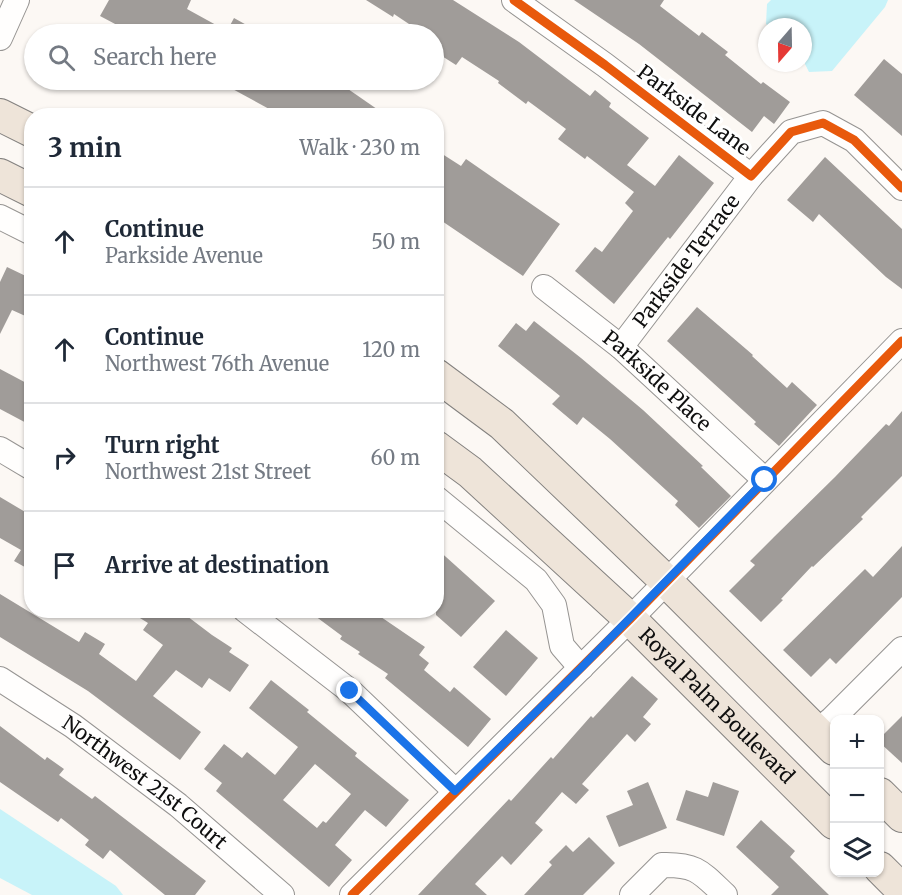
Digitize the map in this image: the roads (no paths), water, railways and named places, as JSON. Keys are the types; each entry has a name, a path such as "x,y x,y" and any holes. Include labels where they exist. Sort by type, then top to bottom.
{"main road":[{"path":"0,115 24,126"},
{"path":"0,175 24,187"},
{"path":"444,381 502,424 667,582 826,740"},
{"name":"Royal Palm Boulevard","path":"444,453 470,472 630,619 830,819"},
{"path":"884,799 902,816"},
{"path":"884,873 902,890"}],"street":[{"path":"0,38 17,0"},
{"name":"Parkside Lane","path":"514,0 605,65 751,176 791,132 823,123 854,140 902,188"},
{"name":"Parkside Terrace","path":"621,347 751,176"},
{"path":"0,217 24,229"},
{"name":"Parkside Place","path":"544,287 621,347 765,480"},
{"path":"352,895 667,582 902,341"},
{"path":"0,449 24,463"},
{"path":"444,505 536,580 554,604 562,646 581,668"},
{"path":"255,618 350,691 455,791"},
{"path":"826,740 832,719 902,649"},
{"name":"Northwest 21st Court","path":"0,679 73,726 178,805 282,895"},
{"path":"632,895 662,865 684,864 702,873 725,895"}],"water":[{"path":"771,0 888,0 885,7 832,71 812,72 812,18 766,18 767,4"},
{"path":"0,809 116,886 123,895 32,895 0,878"}]}
